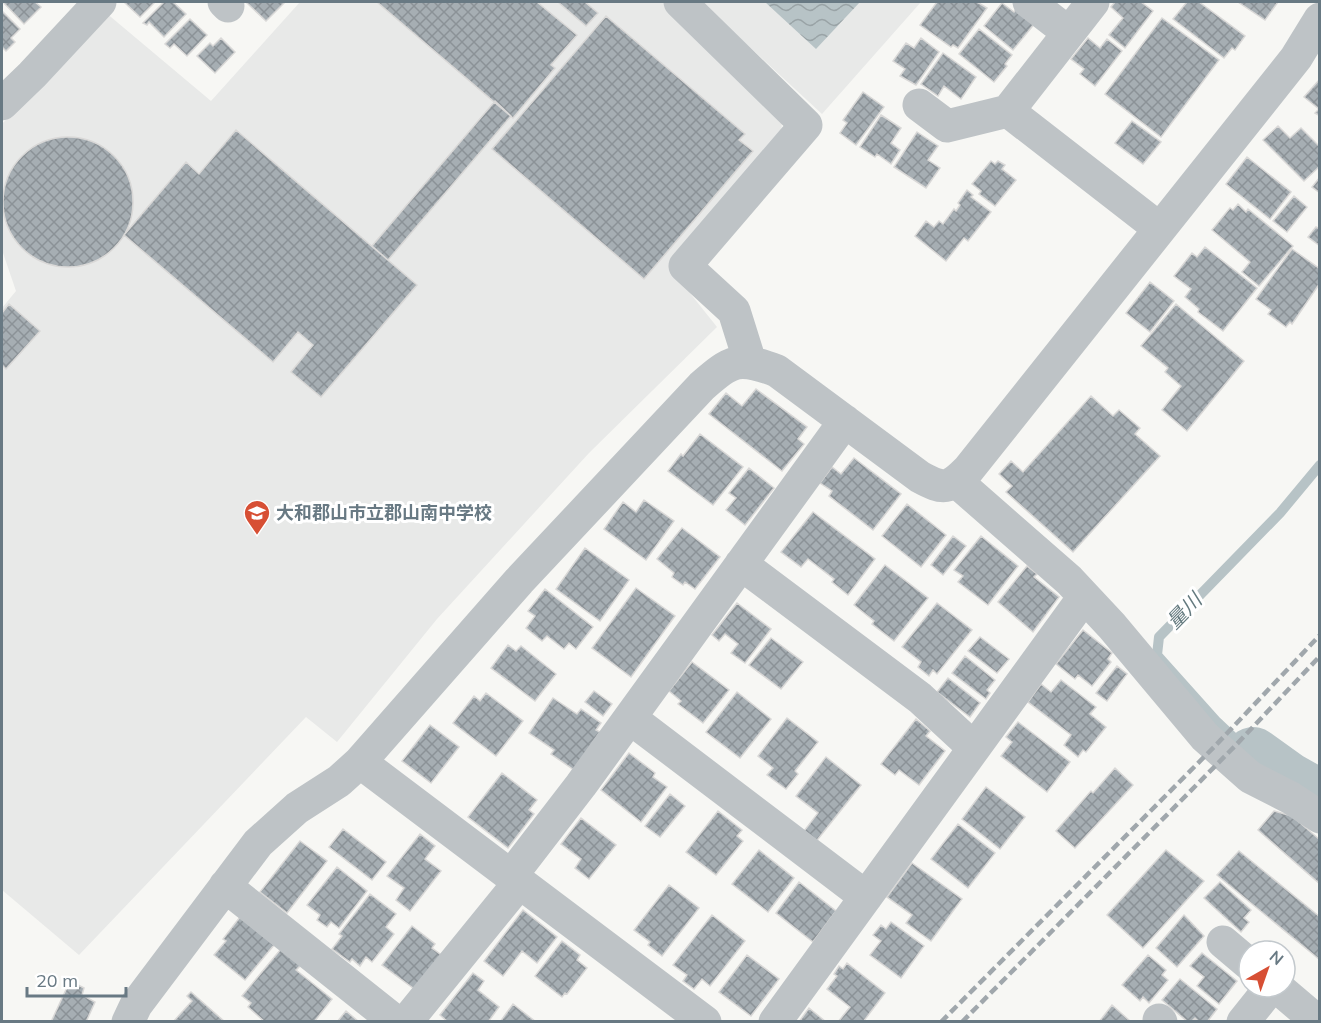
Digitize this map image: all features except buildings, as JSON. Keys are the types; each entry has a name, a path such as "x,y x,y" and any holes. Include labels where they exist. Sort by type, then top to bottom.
{"street":[{"path":"2,104 100,2"},
{"path":"680,2 806,125 685,266 734,311 750,362"},
{"path":"1029,2 1069,33"},
{"path":"919,105 947,126 1008,111 1093,2"},
{"path":"128,1022 136,1005 258,843 297,808 339,782 360,762 527,573 702,386 724,367 736,362 750,362 777,370 920,477 934,485 946,487 957,482 1317,29"},
{"path":"1008,111 1160,229"},
{"path":"406,1022 515,880 845,421"},
{"path":"957,482 1069,580 1126,643 1205,737 1250,777 1291,798 1320,817"},
{"path":"741,564 920,698 974,748"},
{"path":"776,1022 1084,597"},
{"path":"630,718 866,897"},
{"path":"360,762 705,1022"},
{"path":"225,886 396,1022"},
{"path":"1223,942 1237,954"},
{"path":"1243,1022 1261,999"},
{"path":"1290,999 1318,1022"}],"shaded area":[{"name":"大和郡山市立郡山南中学校","path":"300,2 667,2 782,118 781,142 670,268 717,327 589,453 437,619 337,742 306,717 79,955 2,890 2,308 16,291 2,250 2,124 105,12 211,101"},
{"path":"701,2 921,2 822,114"}],"water":[{"path":"765,2 860,2 816,49"}],"waterway":[{"name":"量川","path":"1253,756 1217,722 1157,655 1159,637 1280,513 1320,465"},
{"name":"量川","path":"1253,756 1288,781 1320,799"}],"railway":[{"path":"941,1022 1215,746 1320,635"},
{"path":"962,1022 1235,746 1320,656"}],"place":[{"name":"大和郡山市立郡山南中学校","path":"257,536"}]}
